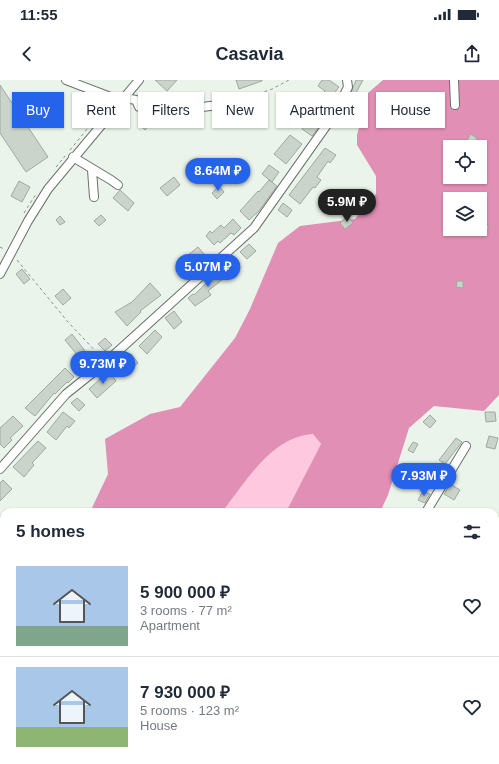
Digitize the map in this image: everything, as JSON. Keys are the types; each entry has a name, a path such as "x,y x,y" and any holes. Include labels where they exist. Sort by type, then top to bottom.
{"street":[{"path":"66,80 100,92"},
{"path":"129,92 139,80"},
{"path":"0,469 57,402 106,362 254,228 336,112 348,88 347,80"},
{"path":"454,80 455,105"},
{"path":"130,100 136,100 140,106 169,110 212,105"},
{"path":"0,274 10,252 48,189 98,128"},
{"path":"74,157 92,170 118,185"},
{"path":"92,170 94,197"},
{"path":"428,508 466,446"}],"path":[{"path":"264,92 289,80"},
{"path":"0,247 10,252 68,322 106,362"}],"shaded area":[{"path":"383,80 499,80 499,395 484,411 434,406 409,428 388,495 382,508 288,508 321,444 313,434 298,437 284,443 272,452 250,475 225,508 92,508 108,474 105,439 150,414 180,407 235,338 250,309 278,243 300,226 355,219 376,194 376,176 357,145 359,128 368,128 368,93"},
{"path":"313,434 321,444 288,508 225,508 250,475 272,452 284,443 298,437"}],"building":[{"path":"155,80 177,80 167,91"},
{"path":"236,80 262,80 262,81 239,89"},
{"path":"322,80 329,80 339,87 335,92 324,92 325,91 318,86"},
{"path":"356,80 363,80 356,92 351,92"},
{"path":"0,85 12,103 12,128 29,128 48,157 26,172 0,133"},
{"path":"303,128 318,128 312,136"},
{"path":"470,134 477,138 476,140 468,140"},
{"path":"290,135 302,144 286,164 274,154"},
{"path":"325,148 336,155 330,163 328,161 317,177 321,180 315,188 313,187 300,204 289,195"},
{"path":"269,165 279,172 272,182 262,174"},
{"path":"174,177 180,185 167,196 160,188"},
{"path":"269,180 277,186 259,211 249,220 240,211"},
{"path":"19,181 30,187 22,202 11,196"},
{"path":"219,186 224,192 217,199 212,193"},
{"path":"120,190 134,203 128,211 113,198"},
{"path":"283,203 292,210 287,217 278,210"},
{"path":"101,215 106,220 99,226 94,221"},
{"path":"60,216 65,222 60,225 56,220"},
{"path":"348,216 353,223 345,229 340,223"},
{"path":"233,219 241,228 234,235 231,233 220,243 218,241 214,245 206,236 210,231 212,233 221,225 224,228"},
{"path":"249,244 256,251 247,259 240,252"},
{"path":"198,247 209,260 202,266 200,263 187,274 178,263"},
{"path":"222,268 229,274 208,291 211,295 195,306 188,298 193,294 194,295"},
{"path":"22,269 30,279 24,284 16,274"},
{"path":"457,281 463,281 463,288 456,287"},
{"path":"150,283 161,295 140,311 141,312 127,326 115,312 132,302"},
{"path":"63,289 71,298 63,305 55,296"},
{"path":"174,311 182,322 174,329 165,318"},
{"path":"155,330 162,337 147,354 139,346"},
{"path":"72,334 92,360 84,367 75,358 78,356 65,340"},
{"path":"105,338 112,345 105,351 98,344"},
{"path":"131,354 138,363 130,370 123,361"},
{"path":"65,368 74,377 55,394 54,393 35,416 25,408"},
{"path":"109,371 116,381 97,398 89,389"},
{"path":"77,398 85,405 79,411 71,403"},
{"path":"63,412 75,421 69,428 67,426 56,440 47,432"},
{"path":"485,412 495,412 496,421 486,422"},
{"path":"430,415 436,421 430,428 423,422"},
{"path":"13,416 23,426 10,438 12,440 4,448 0,444 0,428"},
{"path":"489,436 498,438 495,449 486,447"},
{"path":"456,438 462,442 445,464 439,460"},
{"path":"38,441 46,448 32,463 34,465 24,477 13,467"},
{"path":"413,442 418,444 413,453 408,450"},
{"path":"3,480 12,489 0,501 0,483"},
{"path":"450,484 460,490 454,500 444,494"},
{"path":"423,491 430,494 425,503 418,500"}]}
